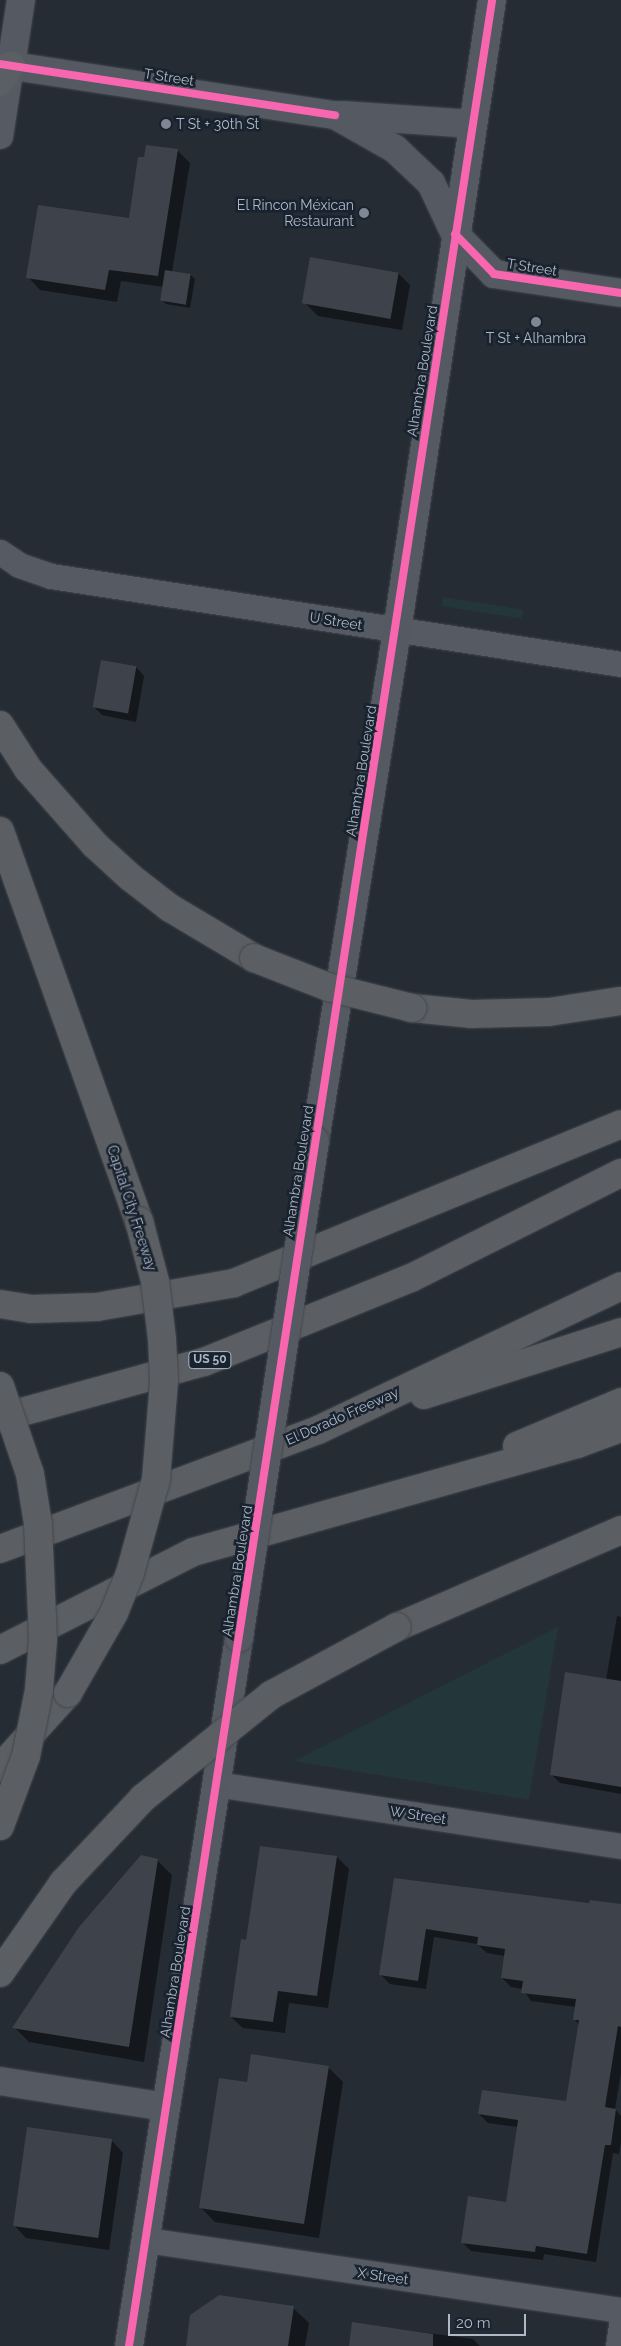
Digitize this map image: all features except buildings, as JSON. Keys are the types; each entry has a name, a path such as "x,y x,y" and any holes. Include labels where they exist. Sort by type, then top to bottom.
{"highway":[{"path":"0,725 28,769 95,845 130,877 170,908 254,958 328,988 412,1008 472,1014 549,1012 621,1001"},
{"name":"Capital City Freeway","path":"0,831 139,1221 155,1280 162,1339 164,1381 156,1478 130,1574 118,1605 68,1693 0,1768"},
{"path":"0,1304 31,1309 97,1307 234,1284 621,1124"},
{"name":"US 50","path":"0,1418 204,1362 411,1278 621,1173"},
{"name":"El Dorado Freeway","path":"0,1549 318,1430 621,1286"},
{"path":"318,1430 621,1332"},
{"path":"0,1386 30,1474 38,1524 43,1640 39,1690 26,1756 0,1826"},
{"path":"407,1492 621,1402"},
{"path":"0,1650 193,1552 577,1444 621,1428"},
{"path":"0,1973 63,1884 143,1798 271,1695 397,1627 621,1530"}],"main road":[{"path":"4,70 21,0"},
{"name":"Alhambra Boulevard","path":"129,2346 315,1141 397,631 455,234 492,0"},
{"name":"T Street","path":"4,70 335,115 395,149 431,183 455,234 494,274 621,293"},
{"path":"335,115 472,124"},
{"path":"0,2081 166,2107"}],"street":[{"path":"0,136 4,70"},
{"name":"U Street","path":"0,552 19,565 51,576 397,631 621,664"},
{"name":"W Street","path":"216,1784 621,1846"},
{"name":"X Street","path":"146,2240 621,2310"},
{"path":"618,2346 621,2324"}],"green space":[{"path":"443,597 523,610 522,619 442,606"},
{"path":"558,1627 529,1800 294,1761"}],"cycle path":[{"path":"129,2346 492,0"},
{"path":"0,64 335,115"},
{"path":"455,234 494,274 621,293"}],"place":[{"name":"T St + 30th St","path":"166,124"},
{"name":"El Rincon Méxican Restaurant","path":"364,213"},
{"name":"T St + Alhambra","path":"536,322"}]}
